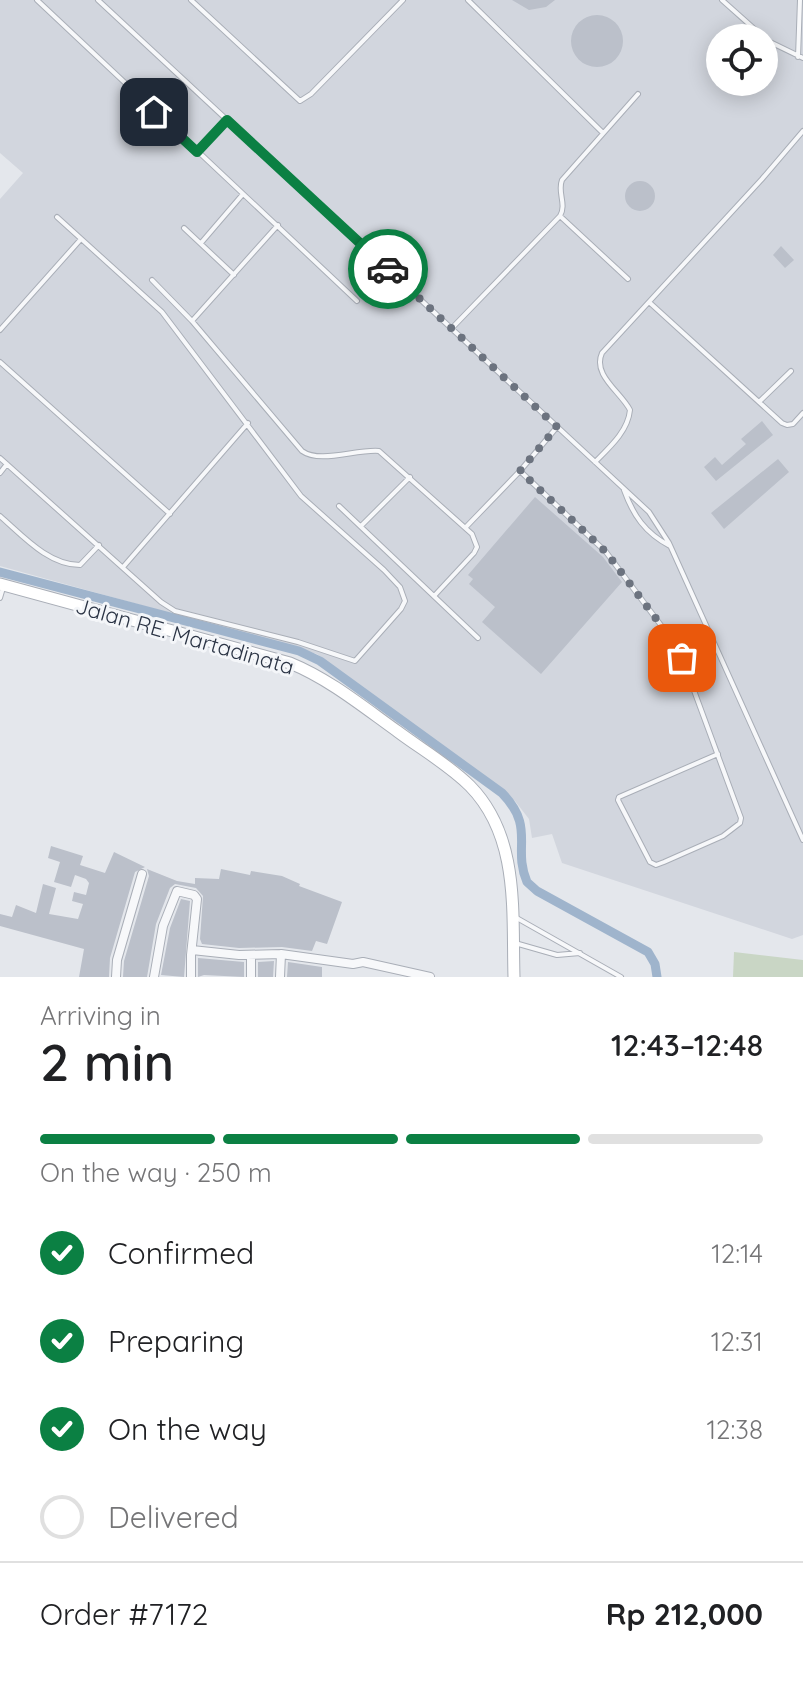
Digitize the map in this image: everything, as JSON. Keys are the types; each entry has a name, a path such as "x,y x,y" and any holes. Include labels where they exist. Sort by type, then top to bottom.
{"main road":[{"name":"Jalan RE. Martadinata","path":"2,585 290,663 324,678 470,787 489,812 509,860 514,977"}],"street":[{"path":"116,977 117,960 142,874"},
{"path":"154,977 163,926 175,892 194,895 197,899 191,977"},
{"path":"192,950 281,954 353,964 363,962 430,977"},
{"path":"280,977 281,954"},
{"path":"251,955 251,977"}],"lane":[{"path":"37,0 357,301"},
{"path":"98,0 654,519 670,546 803,840"},
{"path":"191,0 300,101 311,94 403,0"},
{"path":"468,0 604,133"},
{"path":"722,0 768,41 800,58 800,0"},
{"path":"452,328 560,216 563,210 559,186 562,180 638,94"},
{"path":"197,152 227,120"},
{"path":"595,462 621,434 629,421 630,410 604,376 598,361 602,353 803,131"},
{"path":"201,243 243,194"},
{"path":"560,216 628,279"},
{"path":"0,458 161,602 175,611 298,642 355,661 405,601 400,587 311,507 162,312 57,217"},
{"path":"192,321 278,225"},
{"path":"184,228 234,275"},
{"path":"0,330 81,239"},
{"path":"152,280 192,321 262,406 310,457 379,451 466,527 477,547 435,595"},
{"path":"649,302 787,425 793,424 803,413"},
{"path":"0,362 170,514"},
{"path":"759,402 791,371"},
{"path":"124,566 248,423"},
{"path":"466,527 557,427"},
{"path":"0,473 7,464"},
{"path":"520,471 606,552 663,628 682,658 738,806 740,823 723,836 656,865 650,862 619,797 718,754"},
{"path":"361,526 410,477"},
{"path":"623,487 638,520 670,546"},
{"path":"339,506 478,638"},
{"path":"0,516 30,543 64,563 80,565 99,545"},
{"path":"0,598 2,585"},
{"path":"513,916 621,977"},
{"path":"513,943 557,955 580,953"}],"shaded area":[{"path":"0,0 803,0 803,935 792,939 562,863 552,834 532,838 529,819 515,801 317,654 0,566 0,199 23,173 0,153"}],"green space":[{"path":"734,952 803,960 803,977 733,977"}],"building":[{"path":"512,0 555,0 546,7 529,10"},
{"path":"597,15 616,22 623,41 616,60 597,67 578,60 571,41 578,22"},
{"path":"640,181 651,185 655,196 651,207 640,211 629,207 625,196 629,185"},
{"path":"781,246 794,260 785,268 773,255"},
{"path":"762,421 773,435 716,481 704,467 715,457 722,465 746,444 741,439"},
{"path":"778,459 789,472 724,529 711,513"},
{"path":"535,497 603,557 622,582 541,674 482,622 495,607 469,584 473,579 468,575"},
{"path":"51,846 83,856 80,865 105,873 114,852 145,867 135,872 110,958 109,977 79,977 84,949 0,926 0,914 12,917 16,905 36,913 43,884 56,888 49,914 78,919 83,904 72,901 74,892 86,895 89,883 75,875 71,887 54,882 60,862 48,858"},
{"path":"147,869 177,881 195,884 195,878 219,879 221,869 250,875 251,871 282,876 299,886 342,902 327,944 316,941 312,951 282,947 239,948 202,944 203,896 196,888 175,884 170,888 156,924 147,977 123,977 124,961 149,876"},
{"path":"181,899 190,901 184,977 161,975 170,928"},
{"path":"198,958 244,962 244,977 198,977"},
{"path":"274,961 273,977 258,977 258,962"},
{"path":"288,962 322,967 322,977 287,977"}],"waterway":[{"path":"0,572 299,651 320,661 502,793 512,805 521,827 523,870 527,882 537,891 648,952 655,964 657,977"}],"way so far":[{"path":"388,269 557,427 520,471 606,552 682,658"}],"route":[{"path":"154,112 197,152 227,120 388,269"}]}
